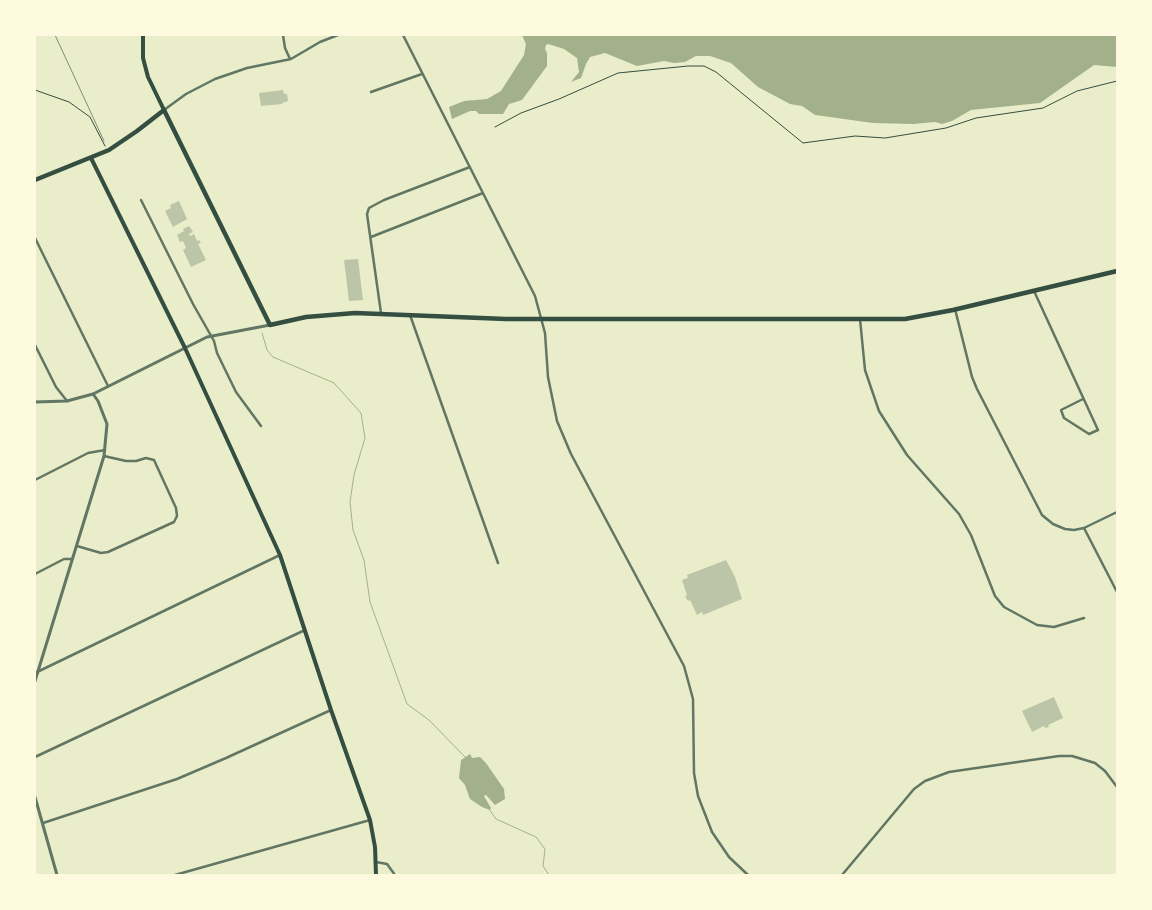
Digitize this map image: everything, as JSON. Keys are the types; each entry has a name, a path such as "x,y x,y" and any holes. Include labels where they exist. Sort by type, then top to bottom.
{"main road":[{"path":"143,35 143,58 148,77 270,325 306,317 381,313 506,319 905,319 955,310 1117,271"},
{"path":"35,180 91,158 117,145 164,110"},
{"path":"91,158 185,348 280,555 331,710 370,820 376,875"}],"street":[{"path":"283,35 285,48 290,59"},
{"path":"164,110 189,92 222,76 252,66 290,59 320,42 338,35"},
{"path":"403,35 535,296 542,318 548,377 557,421 571,454 684,666 693,699 694,773 698,796 704,815 720,846 748,875"},
{"path":"371,92 422,74"},
{"path":"381,313 372,237 367,214 369,208 384,200 470,167"},
{"path":"372,237 483,193"},
{"path":"141,200 211,336 217,353 238,395 261,426"},
{"path":"35,238 108,386"},
{"path":"1034,291 1098,430 1089,434 1064,418 1061,410 1083,399"},
{"path":"955,310 977,389 1042,515 1053,524 1064,529 1074,530 1084,528 1117,512"},
{"path":"410,315 498,562"},
{"path":"860,320 865,370 879,411 906,455 947,499 963,521 981,557 995,596 1004,607 1037,625 1054,627 1084,618"},
{"path":"35,402 67,401 93,394 211,336 270,325"},
{"path":"35,345 56,387 67,401"},
{"path":"35,681 36,672 104,456 107,424 98,400 93,394"},
{"path":"35,480 88,453 105,450"},
{"path":"77,546 101,553 108,552 174,522 178,516 154,460 146,458 126,461 104,456"},
{"path":"1084,528 1117,592"},
{"path":"36,672 280,555"},
{"path":"35,574 64,559 73,559"},
{"path":"35,757 304,630"},
{"path":"43,823 177,779 331,710"},
{"path":"842,875 907,796 925,781 945,773 1060,756 1072,756 1095,763 1106,771 1117,787"},
{"path":"35,797 57,875"},
{"path":"175,875 370,820"},
{"path":"376,862 387,864 395,875"}],"path":[{"path":"495,127 520,113 559,99 618,73 679,66 704,66 716,72 803,143 855,136 885,138 946,128 976,118 1043,108 1076,91 1117,81"},
{"path":"35,90 69,102 90,117 104,145"}],"shaded area":[{"path":"522,35 1117,35 1117,67 1094,65 1040,103 971,110 952,121 942,124 935,122 913,124 873,123 815,115 802,106 790,104 758,87 731,63 710,56 696,56 685,62 674,63 664,61 637,66 605,53 590,57 581,78 571,82 579,72 577,58 564,49 548,44 545,49 547,53 547,66 522,100 509,104 503,114 479,114 476,111 470,111 452,119 449,107 464,101 487,99 501,91 524,55 526,44"},
{"path":"470,754 472,758 480,757 486,763 504,789 505,799 495,805 486,795 484,796 491,808 490,810 470,799 465,785 459,778 461,760"}],"building":[{"path":"283,90 284,94 287,94 288,101 282,104 261,106 259,93"},
{"path":"179,201 187,219 173,227 165,211 171,208 170,205"},
{"path":"189,226 193,232 189,234 190,236 194,234 197,241 199,240 201,243 198,244 206,260 191,267 183,250 186,248 183,241 180,242 177,235"},
{"path":"358,259 363,300 349,301 344,260"},
{"path":"726,560 735,577 742,599 703,615 702,612 697,615 690,600 688,601 685,596 687,595 682,580 688,578 687,575"},
{"path":"1054,697 1063,718 1048,725 1049,727 1045,728 1044,726 1032,732 1022,711"}],"waterway":[{"path":"262,333 267,350 273,357 334,383 361,413 365,438 354,475 350,502 353,530 364,560 370,602 407,704 429,720 466,758"},
{"path":"489,809 496,819 536,837 545,849 543,866 549,875"}],"railway":[{"path":"55,35 104,141"}]}
